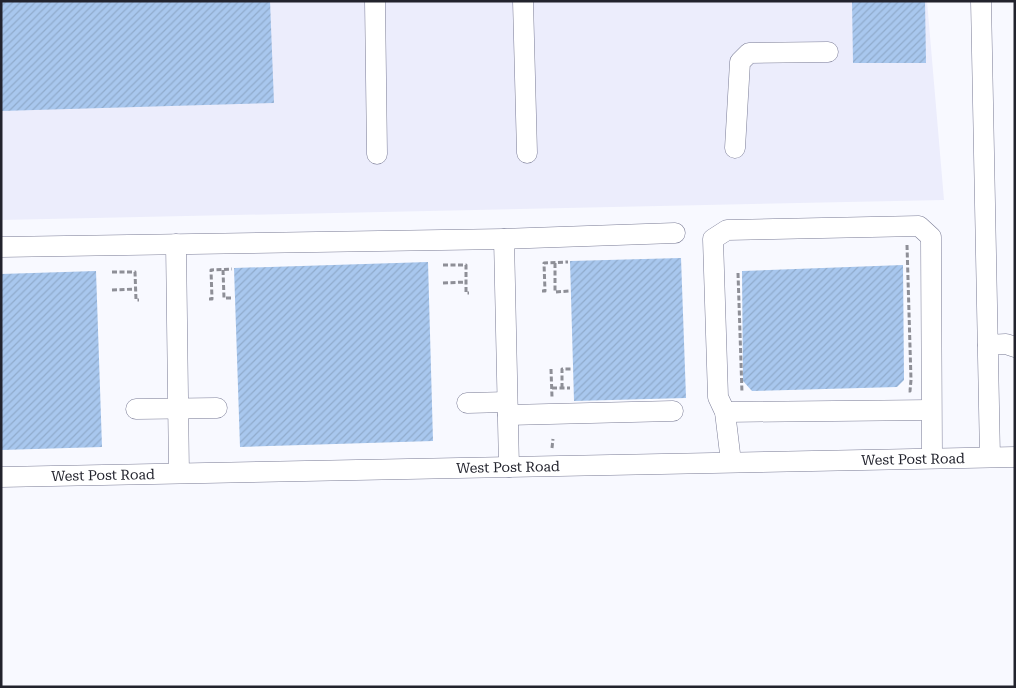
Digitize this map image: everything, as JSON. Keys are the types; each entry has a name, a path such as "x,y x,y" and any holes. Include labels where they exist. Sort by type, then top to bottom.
{"street":[{"path":"374,1 377,154"},
{"path":"523,1 527,153"},
{"path":"981,1 990,457"},
{"path":"734,148 740,62 749,53 828,52"},
{"path":"731,462 725,412 718,397 713,239 727,230 906,226 919,226 931,237 932,458"},
{"path":"1,247 504,239 675,234"},
{"path":"504,239 509,467"},
{"path":"176,244 179,473"},
{"path":"988,345 1006,344 1015,347"},
{"path":"467,403 508,408 673,411"},
{"path":"136,409 217,408"},
{"path":"725,412 931,410"},
{"name":"West Post Road","path":"1,477 1015,457"}],"path":[{"path":"901,391 910,391 911,380 906,226"},
{"path":"542,291 544,291 544,263 568,262"},
{"path":"555,263 555,292 570,291"},
{"path":"443,265 466,265 466,293 469,293"},
{"path":"209,299 212,299 211,270 232,270"},
{"path":"223,270 224,298 233,298"},
{"path":"112,272 135,272 136,300 139,300"},
{"path":"738,273 741,392 746,396"},
{"path":"443,283 466,282"},
{"path":"112,290 136,289"},
{"path":"552,369 552,406"},
{"path":"562,388 562,369 571,369"},
{"path":"552,388 570,388"}],"shaded area":[{"path":"1,1 927,1 944,200 1,220"}],"building":[{"path":"1,1 270,1 274,103 1,111"},
{"path":"852,1 925,1 926,63 853,63"},
{"path":"681,258 686,398 574,401 570,261"},
{"path":"428,262 433,441 240,447 234,268"},
{"path":"903,265 904,380 897,387 752,391 743,381 742,271"},
{"path":"96,271 102,447 1,450 1,274"}]}
